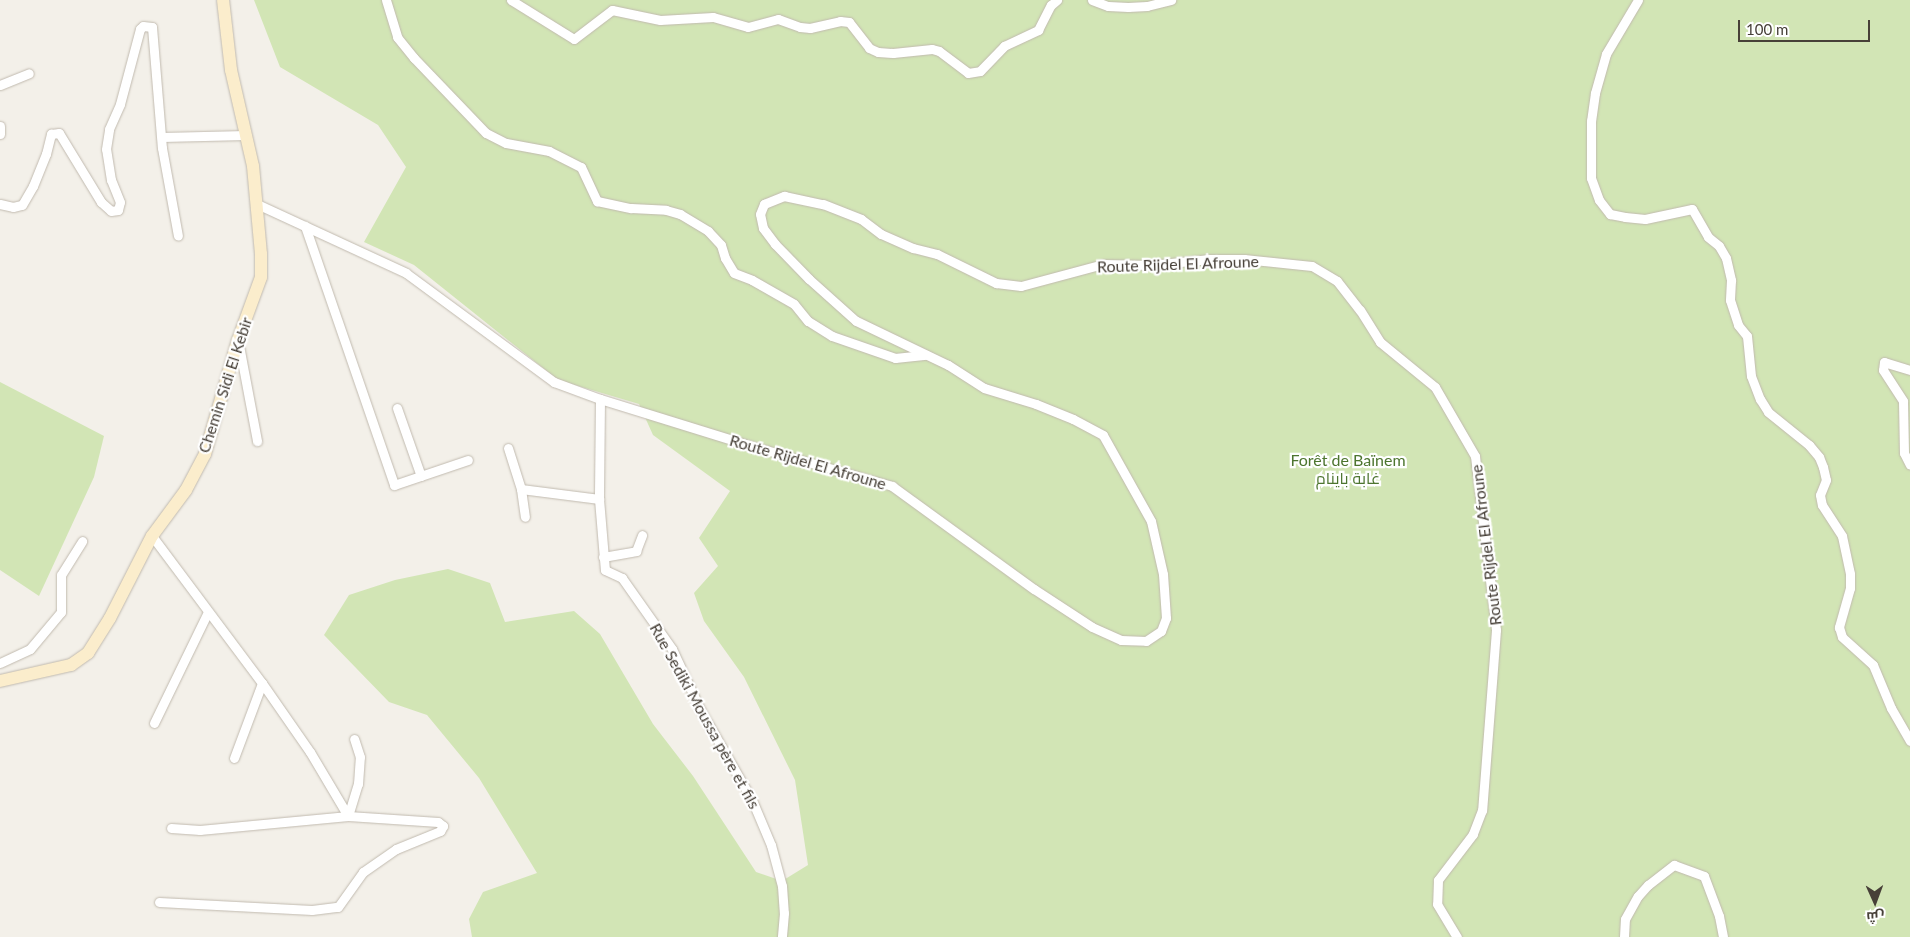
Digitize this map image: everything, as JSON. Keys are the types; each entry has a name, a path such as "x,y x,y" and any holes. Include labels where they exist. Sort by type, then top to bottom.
{"street":[{"name":"Chemin Sidi El Kebir","path":"0,681 71,665 88,653 110,618 152,536 186,490 205,454 238,340 261,277 253,166 231,70 223,0"},
{"path":"386,0 397,37 414,58 486,133 506,143 549,151 581,167 596,201 631,208 666,210 680,214 708,230 721,245 725,258 734,273 752,280 794,304 808,321 832,336 895,358 926,355"},
{"path":"511,0 574,39 612,10 660,20 713,17 748,27 778,19 800,27 810,28 840,21 849,22 869,48 878,52 893,53 932,48 939,51 968,73 980,71 1004,46 1038,30 1051,4 1057,0"},
{"path":"1092,0 1108,6 1128,7 1147,6 1171,0"},
{"path":"1638,0 1606,54 1595,93 1591,121 1591,178 1598,200 1610,214 1625,218 1645,219 1692,209 1708,237 1719,246 1726,258 1732,280 1730,300 1738,325 1747,336 1751,376 1760,399 1768,412 1809,445 1819,457 1823,467 1826,480 1820,495 1822,505 1842,536 1850,574 1850,588 1840,627 1842,637 1873,665 1890,708 1910,741"},
{"path":"0,204 13,207 22,205 37,178 51,134 59,133 102,202 111,211 118,210 120,202 111,180 106,149 109,129 120,104 140,29 143,26 152,27 162,148 178,236"},
{"path":"0,85 30,73"},
{"path":"0,126 0,134"},
{"path":"162,137 246,135"},
{"name":"Route Rijdel El Afroune","path":"600,399 752,446 892,486 1034,589 1092,628 1121,640 1146,641 1161,631 1166,618 1163,574 1151,521 1103,435 1074,419 1036,404 984,388 948,365 856,321 809,279 775,244 763,228 760,214 764,204 784,196 823,204 861,219 881,234 913,248 937,254 996,283 1021,286 1103,264 1150,265 1210,259 1244,259 1312,266 1337,281 1360,310 1380,342 1435,387 1475,456 1496,630 1482,810 1473,834 1438,880 1437,904 1457,937"},
{"path":"257,204 406,273 554,382 600,399"},
{"path":"305,226 394,485 468,460"},
{"path":"238,340 257,441"},
{"path":"1910,370 1884,362 1883,370 1903,401 1904,453 1910,465"},
{"name":"Rue Sediki Moussa père et fils","path":"600,399 599,499 605,570 622,578 672,649 700,709 752,800 770,845 782,886 784,913 782,937"},
{"path":"397,408 421,476"},
{"path":"508,448 521,489 526,517"},
{"path":"521,489 599,499"},
{"path":"604,557 636,551 642,535"},
{"path":"152,536 262,683 310,752 348,816"},
{"path":"0,664 30,649 61,612 61,575 82,541"},
{"path":"154,723 208,612"},
{"path":"234,758 262,683"},
{"path":"348,816 358,784 360,757 354,739"},
{"path":"159,902 312,910 338,907 362,872 396,850 443,828 442,824 438,822 348,816 200,830 170,828"},
{"path":"1624,937 1625,919 1638,896 1648,885 1674,865 1704,876 1719,916 1723,937"}],"green space":[{"name":"Forêt de Baïnem غابة باينام","path":"254,0 1910,0 1910,937 472,937 469,919 483,892 537,873 479,778 427,715 389,702 324,635 349,595 395,580 448,569 490,583 505,622 574,611 600,634 653,724 693,776 756,872 782,881 808,865 795,780 744,677 704,621 694,593 718,566 699,538 730,491 653,435 639,404 558,380 414,265 364,242 406,167 378,125 280,67"},
{"path":"0,382 104,436 94,477 39,596 0,570"}]}
